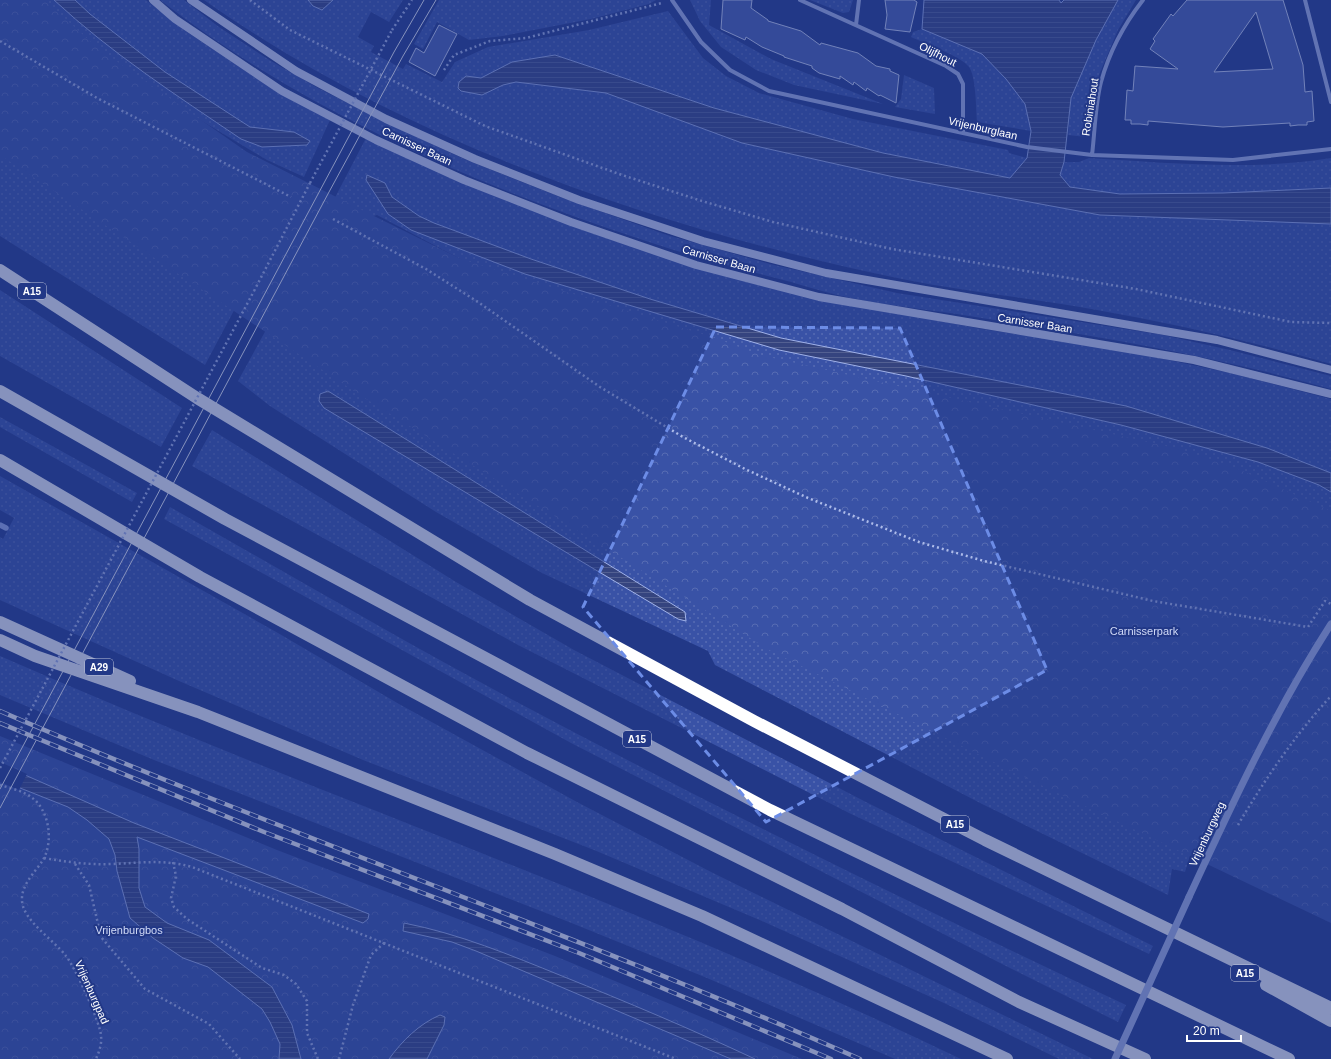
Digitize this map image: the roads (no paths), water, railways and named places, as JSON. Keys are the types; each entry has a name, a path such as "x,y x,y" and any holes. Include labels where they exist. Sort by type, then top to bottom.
{"highway":[{"name":"A15","path":"0,270 224,414 530,600 754,721 985,840 1331,1008"},
{"name":"A15","path":"0,391 225,519 770,810 1289,1059"},
{"path":"0,460 200,577 527,753 835,906 1019,1002 1144,1059"},
{"name":"A29","path":"0,622 198,712"},
{"path":"0,640 36,656 198,712 555,854 702,916 1007,1059"},
{"name":"A15","path":"1158,925 1331,1021"}],"main road":[{"name":"Carnisser Baan","path":"152,0 174,19 282,91 376,140 464,180 564,220 696,265 819,297 1000,329 1194,360 1331,394"},
{"name":"Carnisser Baan","path":"191,0 296,71 386,119 483,162 579,200 696,239 826,273 1217,340 1331,370"}],"street":[{"name":"Vrijenburglaan","path":"672,0 701,42 730,70 769,90 1026,147 1068,152 1233,160 1331,149"},
{"name":"Olijfhout","path":"800,0 946,66 958,74 963,84 963,132"},
{"path":"856,25 859,0"},
{"name":"Robiniahout","path":"1092,154 1101,82 1117,42 1135,10 1143,0"},
{"path":"1305,0 1331,102"},
{"name":"Vrijenburgweg","path":"1115,1059 1189,897 1269,728 1295,681 1331,624"}],"waterway":[{"path":"0,525 6,528"}],"tram line":[{"path":"0,789 394,52 424,0"},
{"path":"0,808 329,192 403,56 436,0"}],"railway":[{"path":"0,711 214,800 646,969 860,1059"},
{"path":"0,723 264,832 579,953 831,1059"}],"park label":[{"name":"Carnisserpark","path":"1144,631"},
{"name":"Vrijenburgbos","path":"129,930"}]}
